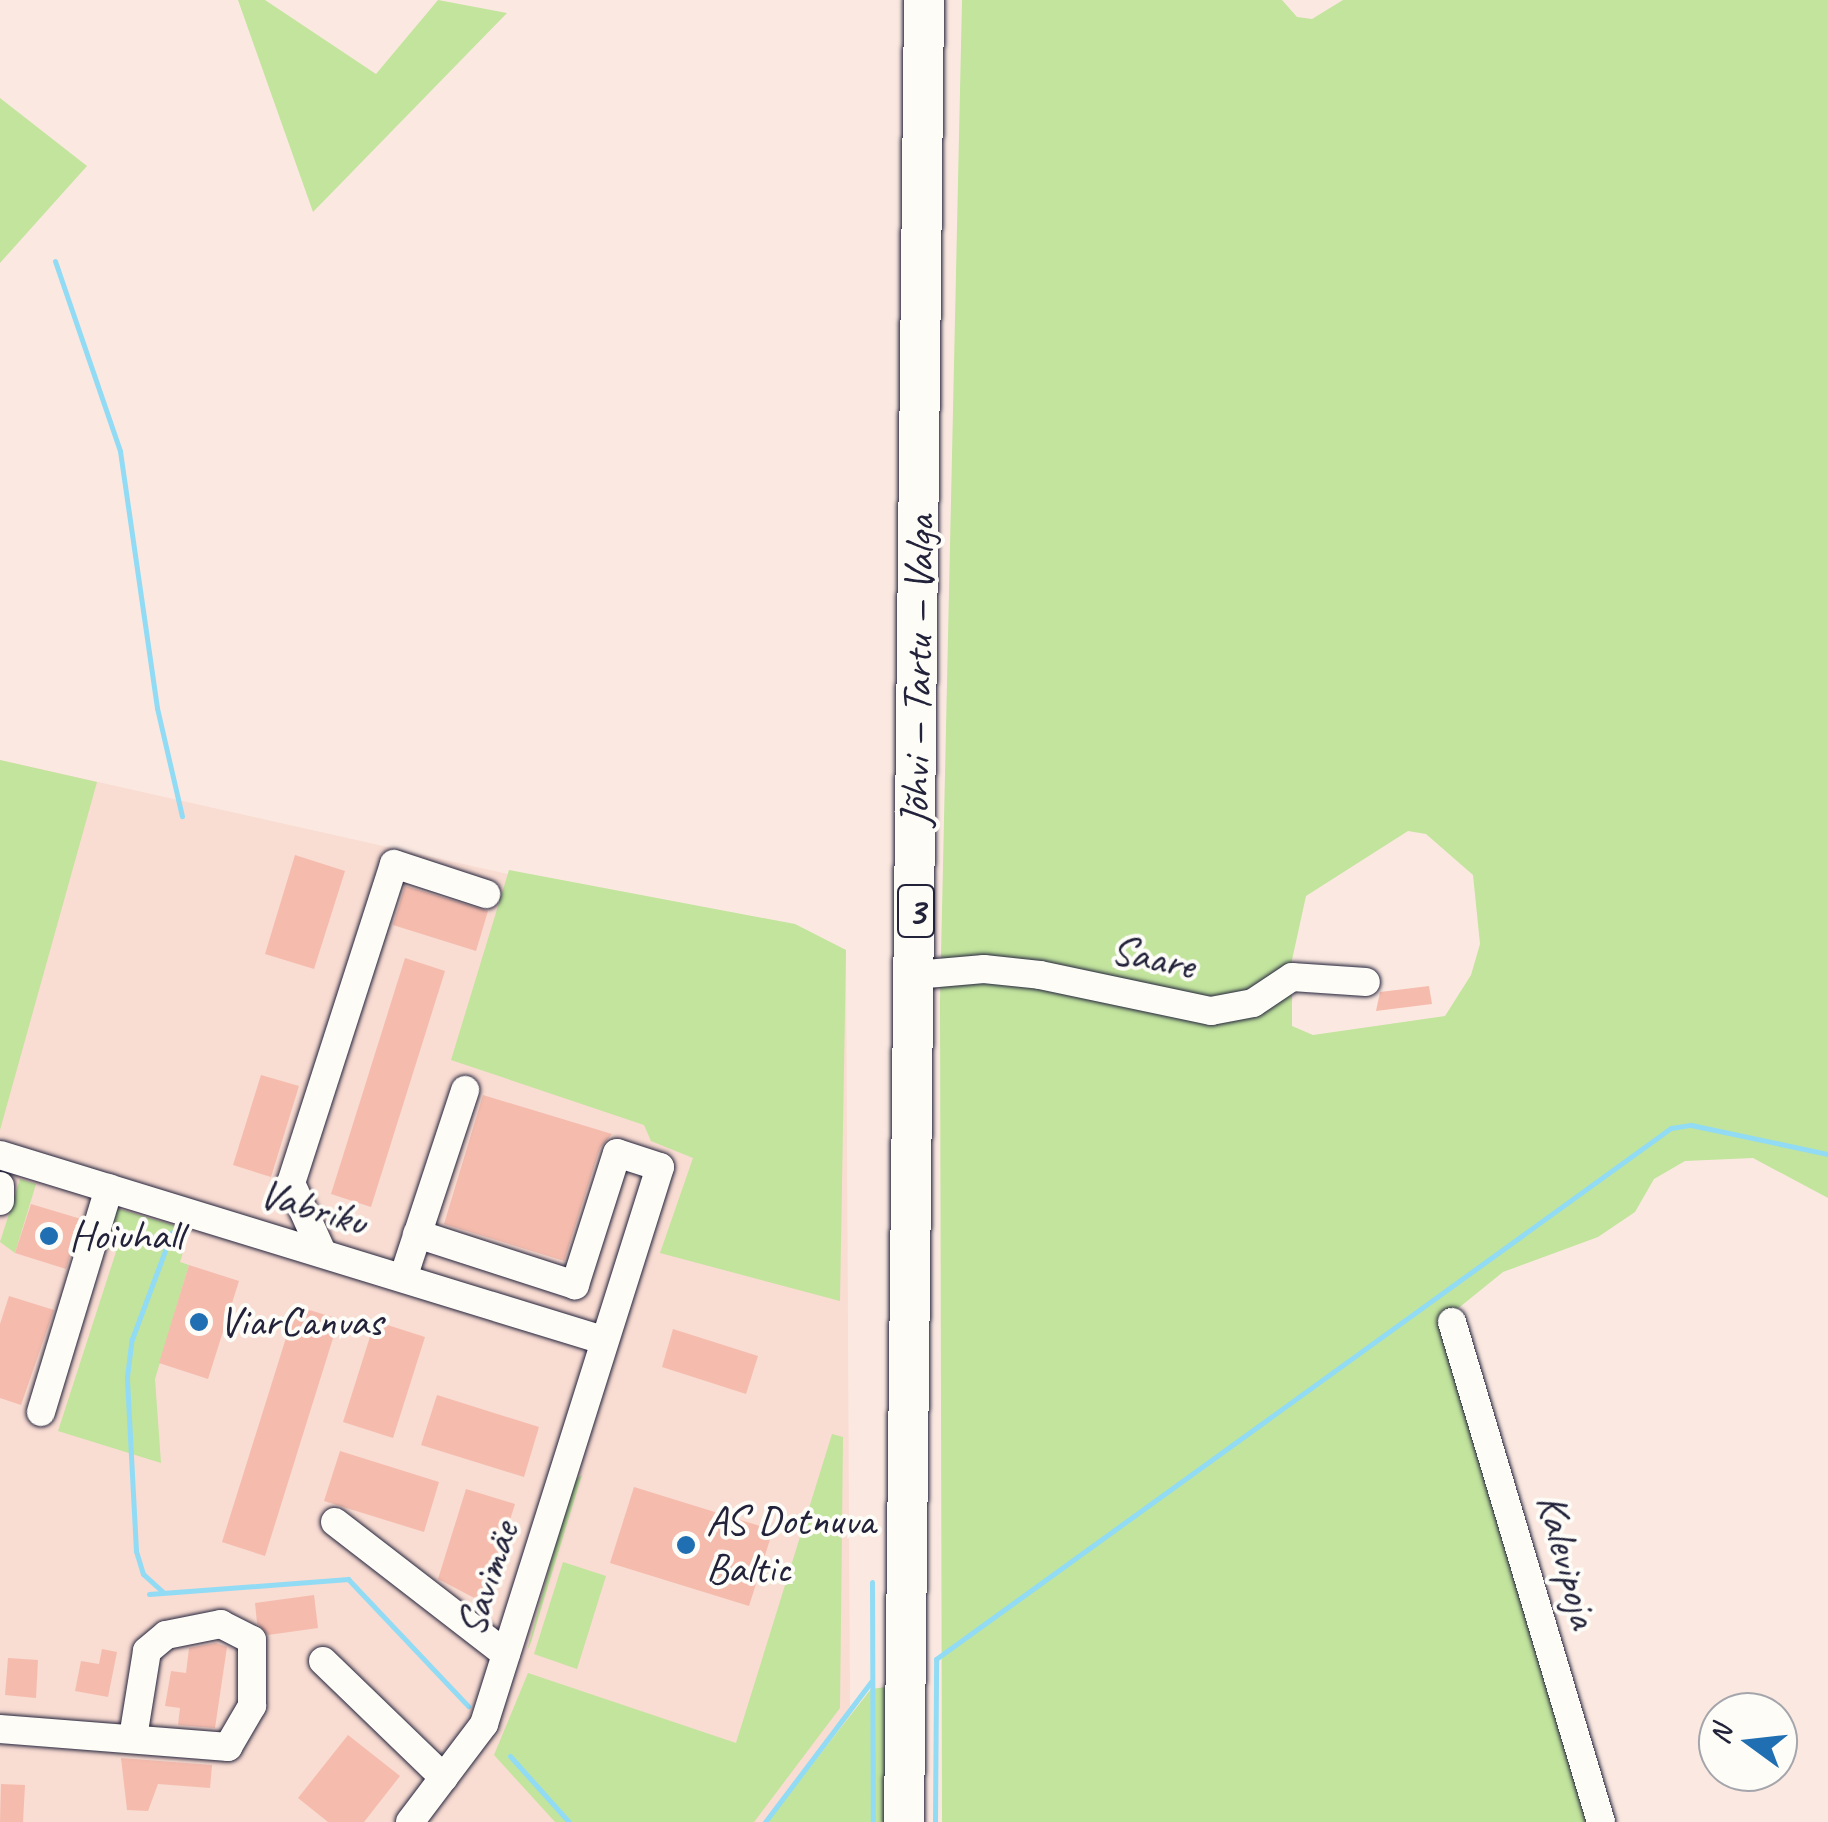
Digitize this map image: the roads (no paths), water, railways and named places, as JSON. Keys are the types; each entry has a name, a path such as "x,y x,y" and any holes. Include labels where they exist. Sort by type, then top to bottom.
{"highway":[{"name":"Jõhvi — Tartu — Valga","path":"904,1822 924,0"}],"street":[{"path":"322,1252 290,1183 394,864 486,894"},
{"name":"Saare","path":"915,976 984,969 1040,975 1211,1011 1253,1003 1292,977 1366,982"},
{"path":"403,1278 465,1090"},
{"name":"Savimäe","path":"410,1822 484,1724 602,1340 660,1167 617,1154 576,1285 418,1234"},
{"name":"Vabriku","path":"1,1158 322,1252 602,1340"},
{"path":"0,1186 0,1201"},
{"path":"42,1412 110,1188"},
{"name":"Kalevipoja","path":"1452,1322 1601,1822"},
{"path":"335,1522 506,1654"},
{"path":"0,1728 228,1747 252,1706 252,1640 221,1624 166,1635 147,1651 132,1738"},
{"path":"323,1661 444,1778"}],"waterway":[{"path":"55,261 120,451 157,708 182,816"},
{"path":"935,1822 936,1659 1671,1128 1691,1125 1828,1154"},
{"path":"163,1592 143,1574 136,1551 127,1377 132,1339 172,1232"},
{"path":"149,1594 348,1579 468,1706"},
{"path":"872,1582 873,1822"},
{"path":"765,1822 871,1682"},
{"path":"510,1756 569,1822"}],"place":[{"name":"Hoiuhall","path":"49,1236"},
{"name":"ViarCanvas","path":"199,1322"},
{"name":"AS Dotnuva Baltic","path":"686,1545"}]}
